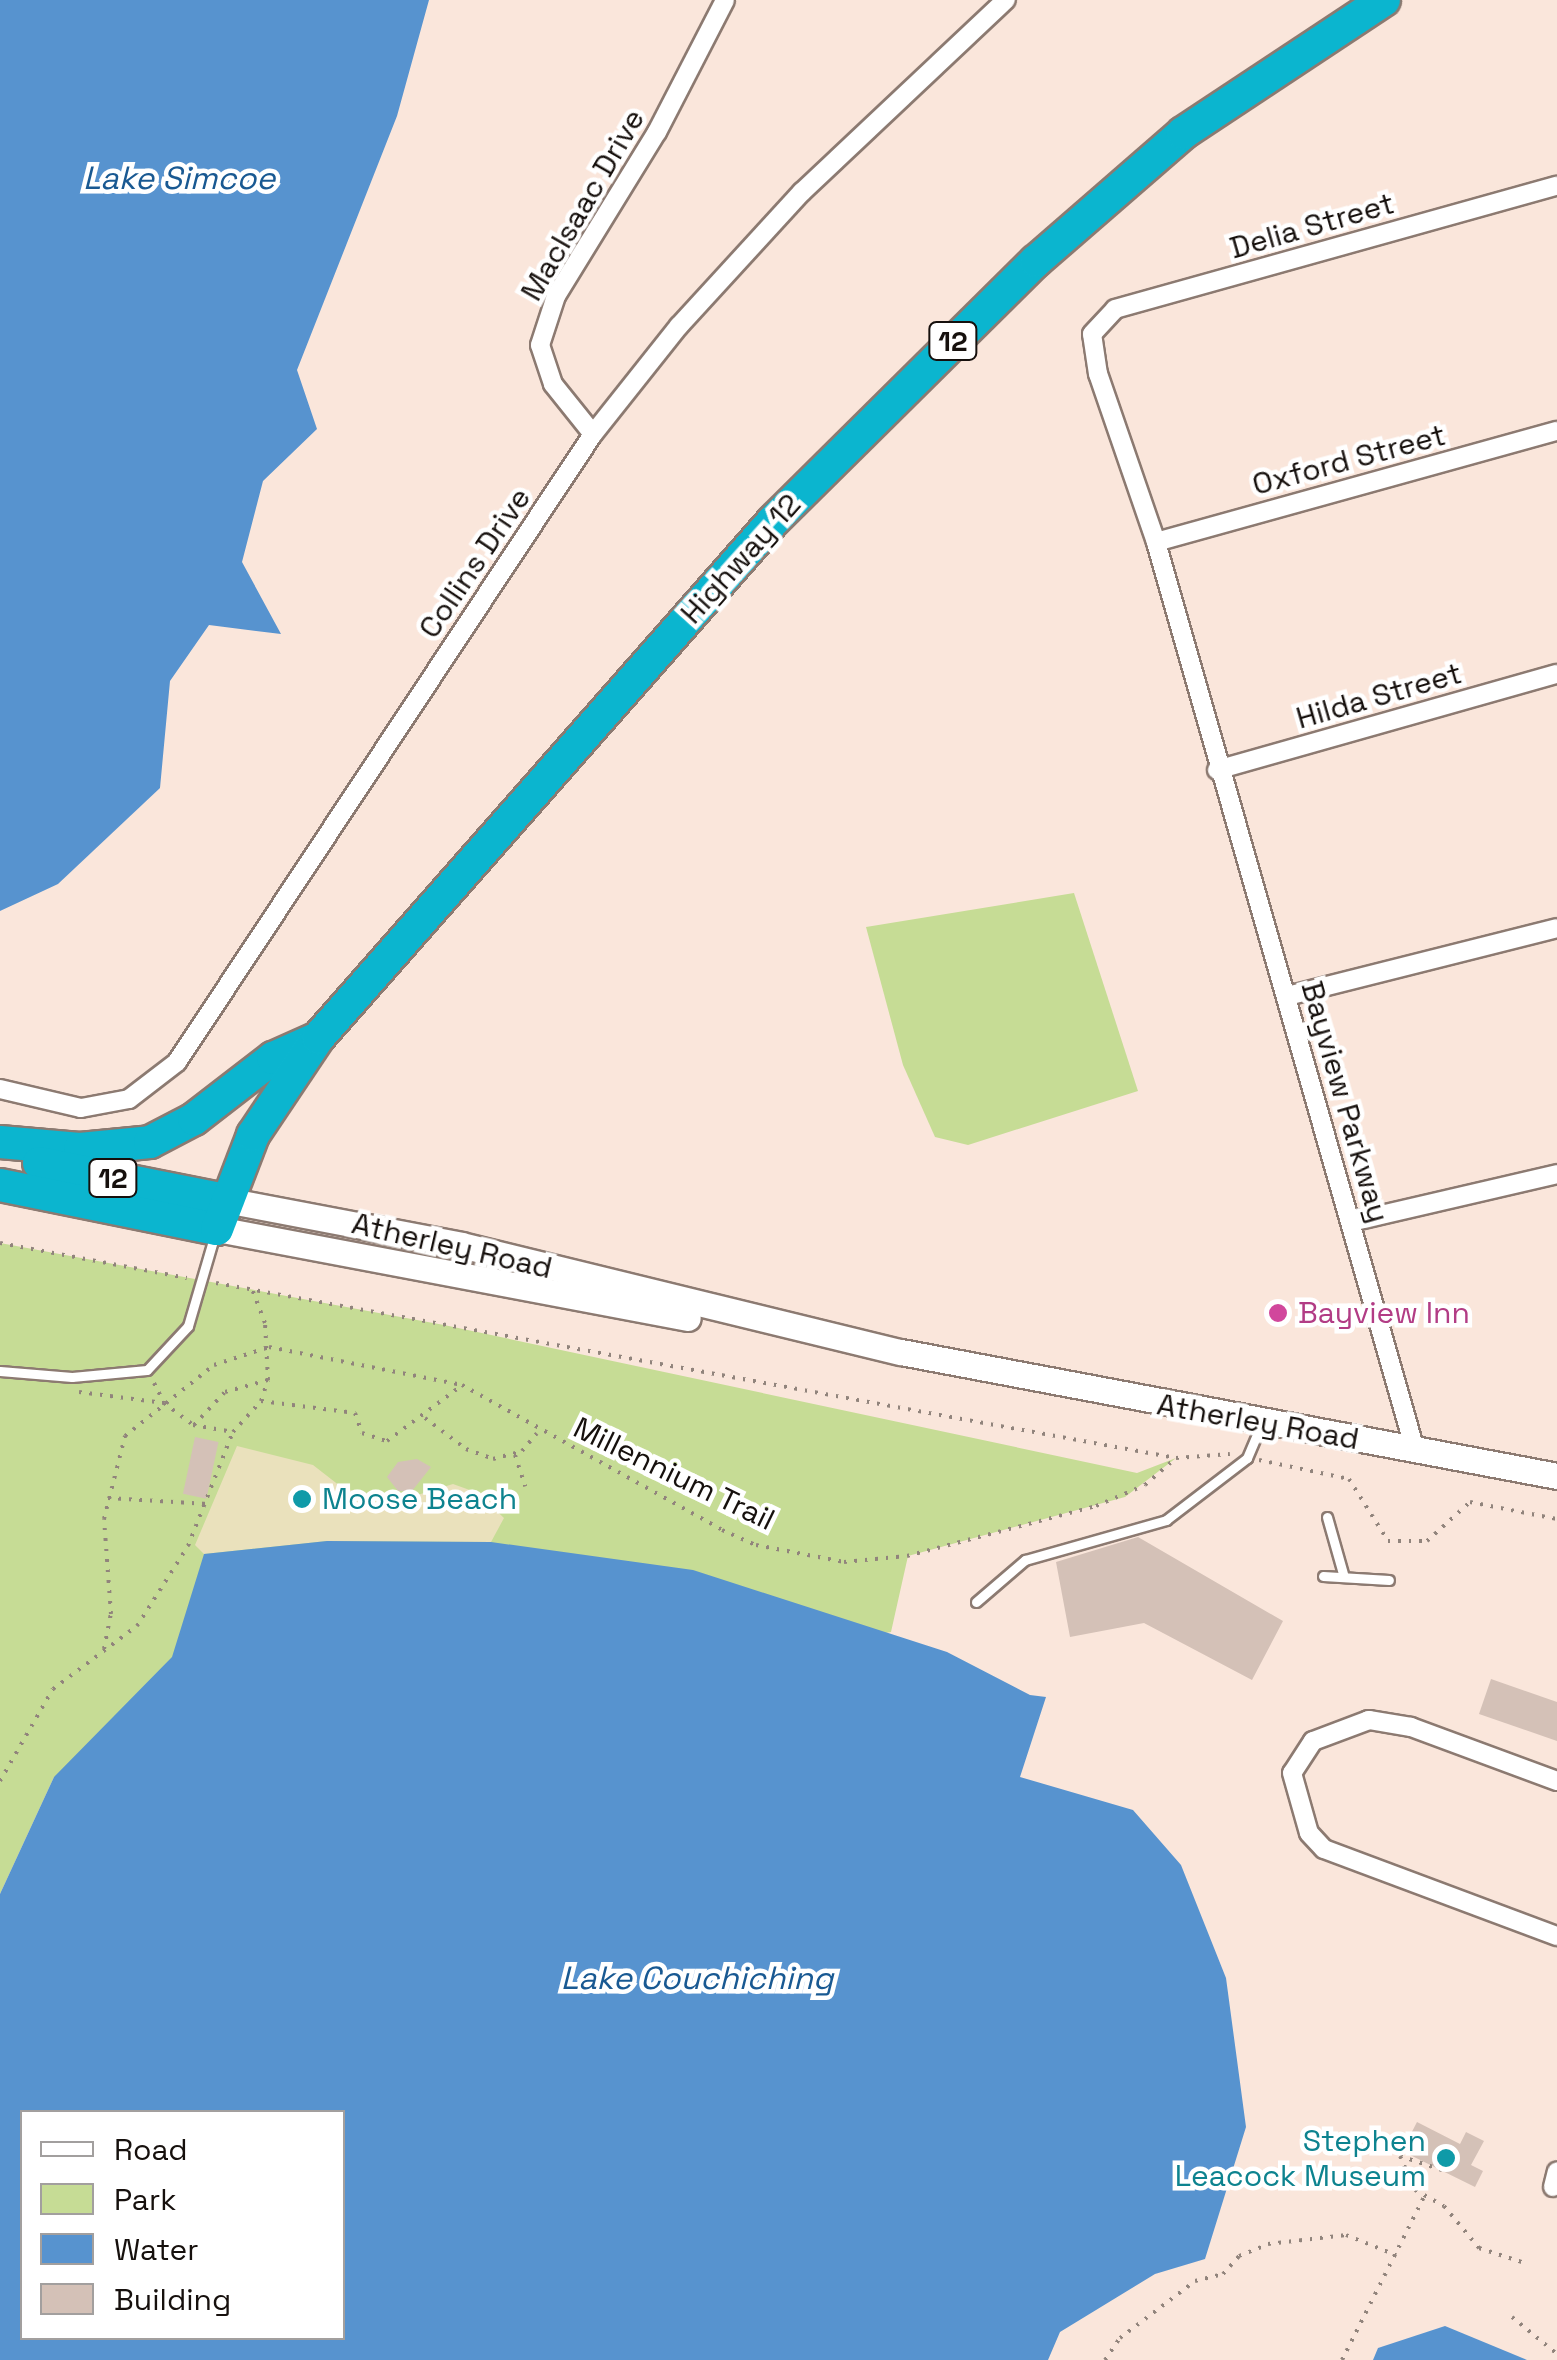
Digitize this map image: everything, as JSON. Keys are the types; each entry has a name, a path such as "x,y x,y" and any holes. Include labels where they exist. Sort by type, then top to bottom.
{"highway":[{"name":"Highway 12","path":"221,1214 253,1136 318,1038 774,520 901,391 1183,132 1384,0"},
{"path":"0,1142 93,1149 150,1142 194,1119 273,1058 318,1038"},
{"name":"Atherley Road","path":"0,1156 221,1214"},
{"name":"Atherley Road","path":"0,1185 221,1214"}],"main road":[{"name":"Atherley Road","path":"221,1214 462,1244 901,1352 1557,1476"}],"street":[{"name":"MacIsaac Drive","path":"593,434 553,384 540,345 556,296 657,132 725,0"},
{"name":"Collins Drive","path":"0,1089 81,1108 130,1099 177,1062 593,434 679,326 802,192 1006,0"},
{"name":"Delia Street","path":"1156,542 1098,374 1092,334 1115,309 1557,186"},
{"name":"Oxford Street","path":"1156,542 1557,431"},
{"name":"Bayview Parkway","path":"1156,542 1216,770 1287,996 1415,1450"},
{"name":"Hilda Street","path":"1216,770 1557,674"},
{"path":"1287,996 1557,928"},
{"path":"1352,1222 1557,1174"},
{"path":"1557,1782 1411,1727 1369,1720 1314,1742 1292,1773 1309,1832 1324,1849 1557,1936"}],"lane":[{"path":"0,1371 72,1378 147,1370 188,1326 221,1214"},
{"path":"976,1602 1025,1560 1166,1520 1247,1458 1262,1423"},
{"path":"1328,1517 1344,1577"},
{"path":"1323,1576 1388,1580"}],"path":[{"path":"0,1243 1176,1458 1205,1452 1349,1479 1388,1541 1428,1540 1470,1502 1557,1519"},
{"path":"0,1781 53,1689 137,1626 208,1504 233,1432 261,1401 268,1380 270,1347 252,1290"},
{"name":"Millennium Trail","path":"104,1650 111,1614 103,1546 106,1498 125,1436 214,1365 270,1347 462,1385 538,1431 756,1545 844,1562 907,1556 1125,1497 1176,1458"},
{"path":"147,1370 164,1402 194,1425 233,1432"},
{"path":"194,1425 225,1392 268,1380"},
{"path":"261,1401 355,1412 362,1432 378,1441 424,1418 462,1385"},
{"path":"73,1391 164,1402"},
{"path":"424,1418 477,1455 515,1455 538,1431"},
{"path":"515,1455 525,1486"},
{"path":"106,1498 208,1504"},
{"path":"1442,2170 1400,2156 1415,2190 1444,2206 1479,2248 1528,2264"},
{"path":"1342,2360 1425,2195"},
{"path":"1105,2360 1120,2338 1195,2281 1223,2274 1239,2256 1268,2244 1346,2236 1396,2254"},
{"path":"1512,2317 1557,2354"}],"green space":[{"path":"1074,893 1138,1091 968,1145 935,1137 903,1065 866,927"},
{"path":"0,1243 444,1325 1137,1473 1176,1458 1125,1497 908,1556 891,1632 54,1777 0,1894"}],"sand":[{"name":"Moose Beach","path":"237,1446 313,1465 340,1486 373,1498 398,1501 453,1484 478,1493 504,1518 491,1542 327,1541 204,1554 195,1545"}],"water":[{"name":"Lake Simcoe","path":"0,0 429,0 397,116 297,370 317,429 263,481 242,562 281,634 209,625 170,681 160,788 58,884 0,911"},
{"name":"Lake Couchiching","path":"327,1541 491,1542 693,1570 947,1652 1030,1695 1046,1697 1020,1777 1133,1810 1181,1865 1226,1978 1246,2127 1205,2259 1155,2274 1060,2332 1048,2360 0,2360 0,1894 54,1777 172,1657 204,1554"},
{"path":"1445,2326 1527,2360 1373,2360 1378,2348"}],"building":[{"path":"195,1437 218,1442 206,1499 183,1494"},
{"path":"417,1459 431,1467 412,1491 398,1491 387,1477 398,1462"},
{"path":"1138,1537 1283,1621 1252,1680 1144,1623 1070,1637 1056,1562"},
{"path":"1491,1679 1557,1702 1557,1741 1479,1714"},
{"name":"Stephen Leacock Museum","path":"1417,2122 1460,2144 1466,2132 1484,2141 1471,2165 1483,2171 1475,2187 1402,2151"}],"place":[{"name":"Bayview Inn","path":"1278,1313"},
{"name":"Moose Beach","path":"302,1499"},
{"name":"Stephen Leacock Museum","path":"1446,2158"}]}
